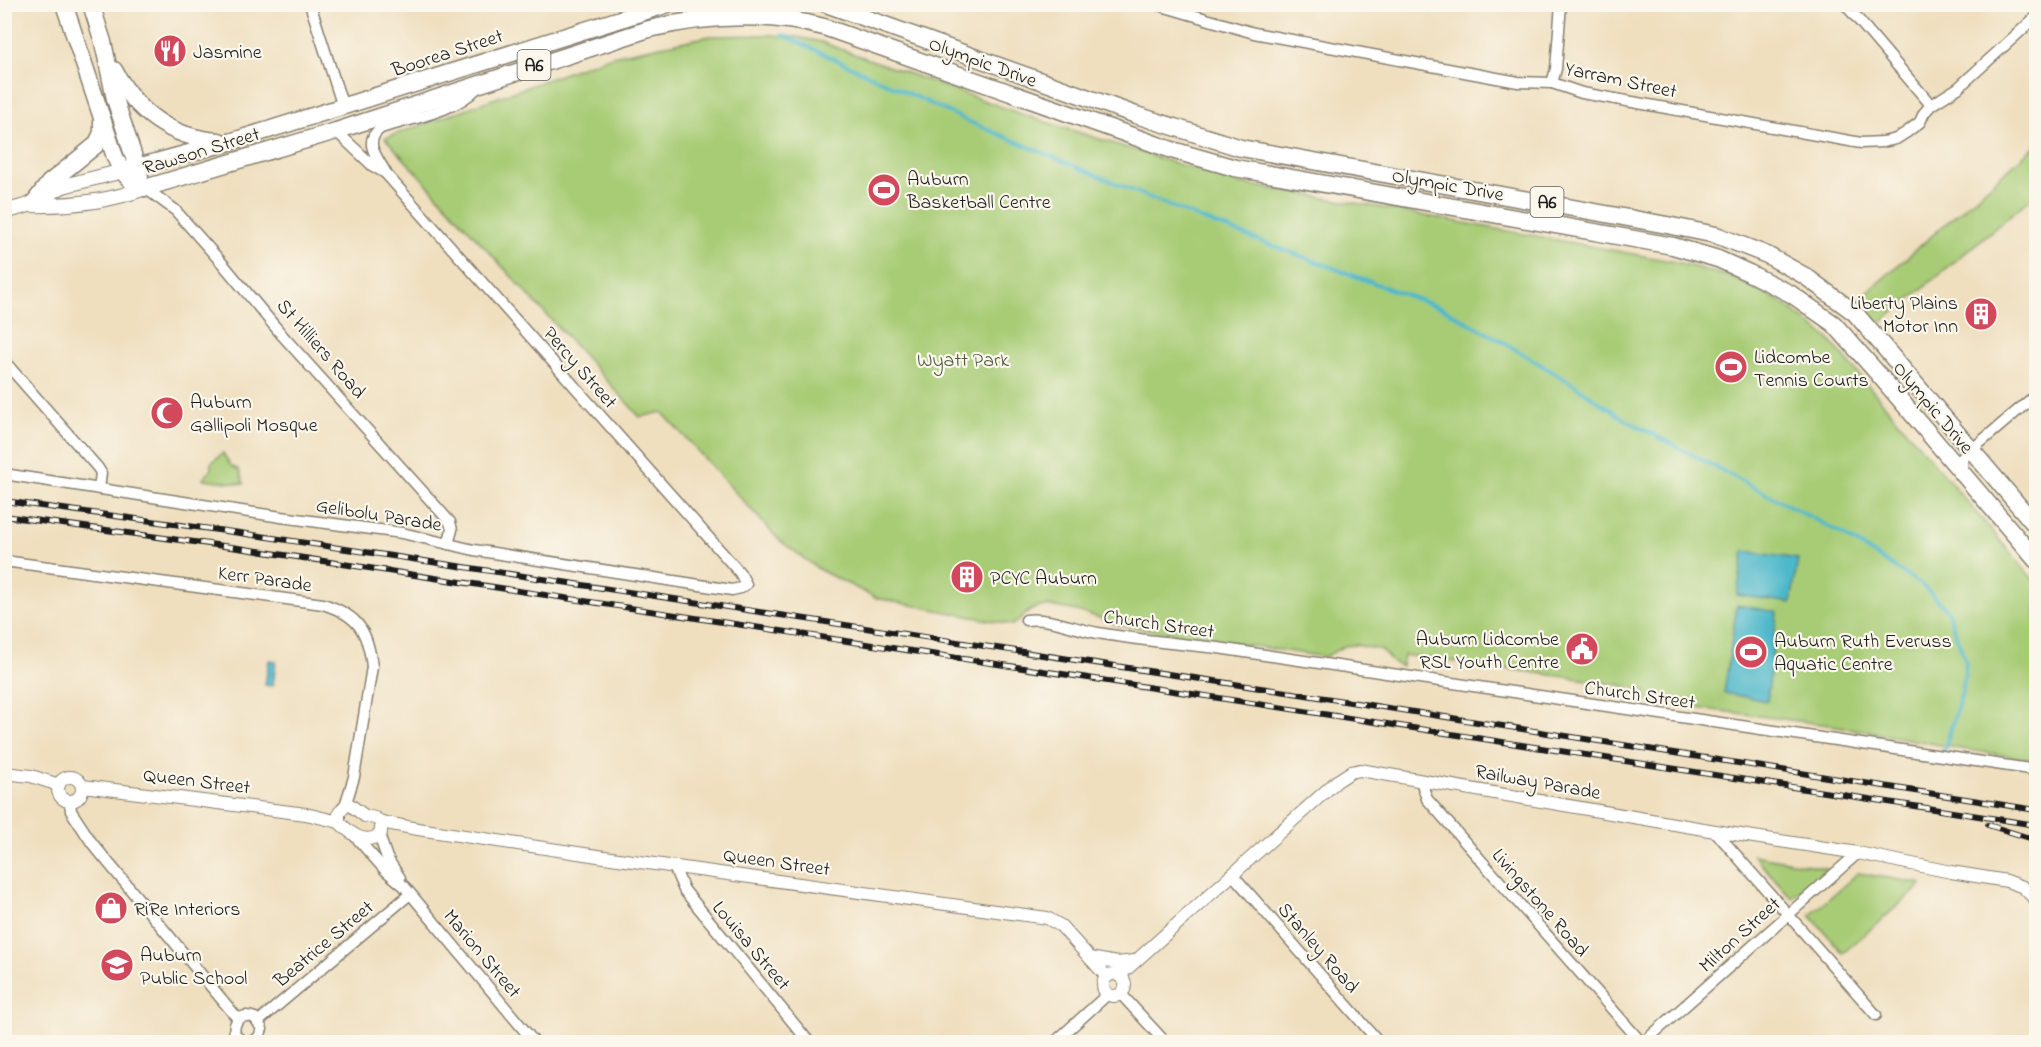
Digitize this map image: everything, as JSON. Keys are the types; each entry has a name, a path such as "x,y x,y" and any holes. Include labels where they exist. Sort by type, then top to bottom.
{"highway":[{"name":"St Hilliers Road","path":"64,4 115,157 130,169 136,186 145,188"},
{"name":"A6","path":"91,4 112,67 133,100 166,127 185,135 233,141"},
{"name":"Boorea Street","path":"343,107 668,4"},
{"name":"Olympic Drive","path":"826,4 1136,115 1241,148 1494,192 1716,235 1767,255 1805,276 1855,313 2037,526"},
{"name":"Boorea Street","path":"380,115 670,24 718,17 789,12 820,26"},
{"name":"Olympic Drive","path":"820,26 1172,150 1235,168 1673,246 1718,260 1791,294 1834,324 2037,560"},
{"name":"A6","path":"103,42 130,169"},
{"name":"Rawson Street","path":"130,169 233,141 343,107"},
{"name":"Rawson Street","path":"145,188 336,131 380,115"},
{"path":"33,203 49,183 96,145 102,134 102,120"}],"main road":[{"name":"Rawson Street","path":"4,212 33,203 63,186 130,169"},
{"name":"Rawson Street","path":"33,203 64,205 114,199 145,188"}],"street":[{"path":"309,4 343,107"},
{"path":"789,12 799,4"},
{"name":"Yarram Street","path":"1155,4 1254,33 1518,82 1552,82 1582,93 1861,143 1896,139 1920,122 1931,105 1958,88 2037,17"},
{"path":"1552,82 1556,69 1561,4"},
{"path":"1845,4 1931,105"},
{"name":"Percy Street","path":"480,82 467,97 455,103 381,128 375,132 371,143 372,149 387,175 740,573 746,584"},
{"name":"Percy Street","path":"336,131 373,166 387,175"},
{"name":"St Hilliers Road","path":"145,188 175,210 282,335 450,522 452,530 448,544"},
{"path":"4,361 98,468 101,473 99,489"},
{"path":"1963,473 1962,458 2037,395"},
{"name":"Gelibolu Parade","path":"4,474 402,533 474,550 732,590 746,584"},
{"name":"Kerr Parade","path":"4,561 323,604 344,611 355,620 365,636 371,651 372,667 354,777 341,814"},
{"name":"Church Street","path":"1026,620 1039,619 1107,634 1229,650 2037,771"},
{"name":"Railway Parade","path":"1113,976 1134,961 1337,781 1351,772 1360,770 1715,831 1858,853 2007,881 2023,886 2037,900"},
{"path":"4,773 31,776 59,785"},
{"path":"69,777 78,779 83,786 80,797 70,802 60,796 59,785 69,777"},
{"name":"Kerr Parade","path":"354,777 357,810"},
{"name":"Livingstone Road","path":"1421,781 1427,799 1642,1042"},
{"name":"Queen Street","path":"83,786 306,813 341,814 350,805 365,816 375,818 380,830 418,829 1047,918 1061,926 1090,958 1113,976"},
{"path":"70,802 71,811 92,843 238,1019"},
{"path":"341,814 354,835 367,840 375,838 380,830"},
{"name":"Marion Street","path":"380,830 387,858 407,890"},
{"path":"1715,831 1876,1015"},
{"name":"Marion Street","path":"354,835 385,870 407,890 534,1042"},
{"name":"Milton Street","path":"1642,1042 1858,853"},
{"name":"Louisa Street","path":"674,867 677,878 688,896 809,1042"},
{"name":"Stanley Road","path":"1232,874 1379,1042"},
{"name":"Beatrice Street","path":"259,1021 407,890"},
{"path":"1090,958 1117,963 1134,961"},
{"path":"1055,1042 1114,994 1124,986 1113,976 1103,986 1114,994 1165,1042"},
{"path":"237,1041 234,1026 242,1016 251,1016 259,1021 261,1033 256,1042"}],"green space":[{"name":"Wyatt Park","path":"769,35 821,42 1024,115 1237,183 1676,262 1733,278 1781,302 1828,338 2036,583 2036,760 1837,726 1644,701 1646,690 1603,682 1404,655 1402,667 1392,662 1382,650 1356,645 1344,646 1325,657 1117,625 1074,610 1049,607 1031,610 1013,625 876,598 820,570 779,540 662,412 640,417 385,138 612,56 710,36"},
{"path":"2036,145 2036,194 1877,326 1856,302"},
{"path":"223,453 231,466 239,470 244,484 203,479 211,470 211,463"},
{"path":"1753,855 1827,868 1792,898"},
{"path":"1858,873 1923,884 1843,953 1810,915"}],"water":[{"path":"1744,551 1798,559 1791,603 1737,595"},
{"name":"Auburn Ruth Everuss Aquatic Centre","path":"1737,605 1777,612 1767,701 1724,693"},
{"path":"269,660 276,661 273,686 265,685"}],"waterway":[{"path":"783,35 972,123 1201,219 1444,309 1573,384 1626,420 1839,532 1922,585 1947,610 1966,662 1963,688 1940,765"}],"railway":[{"path":"4,501 240,533 1293,693 2036,810"},
{"path":"4,516 238,548 2036,825"},
{"path":"1988,825 2036,840"}],"place":[{"name":"Jasmine","path":"170,51"},
{"name":"Auburn Basketball Centre","path":"884,190"},
{"name":"Liberty Plains Motor Inn","path":"1981,314"},
{"name":"Lidcombe Tennis Courts","path":"1731,367"},
{"name":"Auburn Gallipoli Mosque","path":"167,413"},
{"name":"PCYC Auburn","path":"967,577"},
{"name":"Auburn Lidcombe RSL Youth Centre","path":"1582,649"},
{"name":"Auburn Ruth Everuss Aquatic Centre","path":"1751,652"},
{"name":"RiRe Interiors","path":"111,908"},
{"name":"Auburn Public School","path":"117,965"}]}
